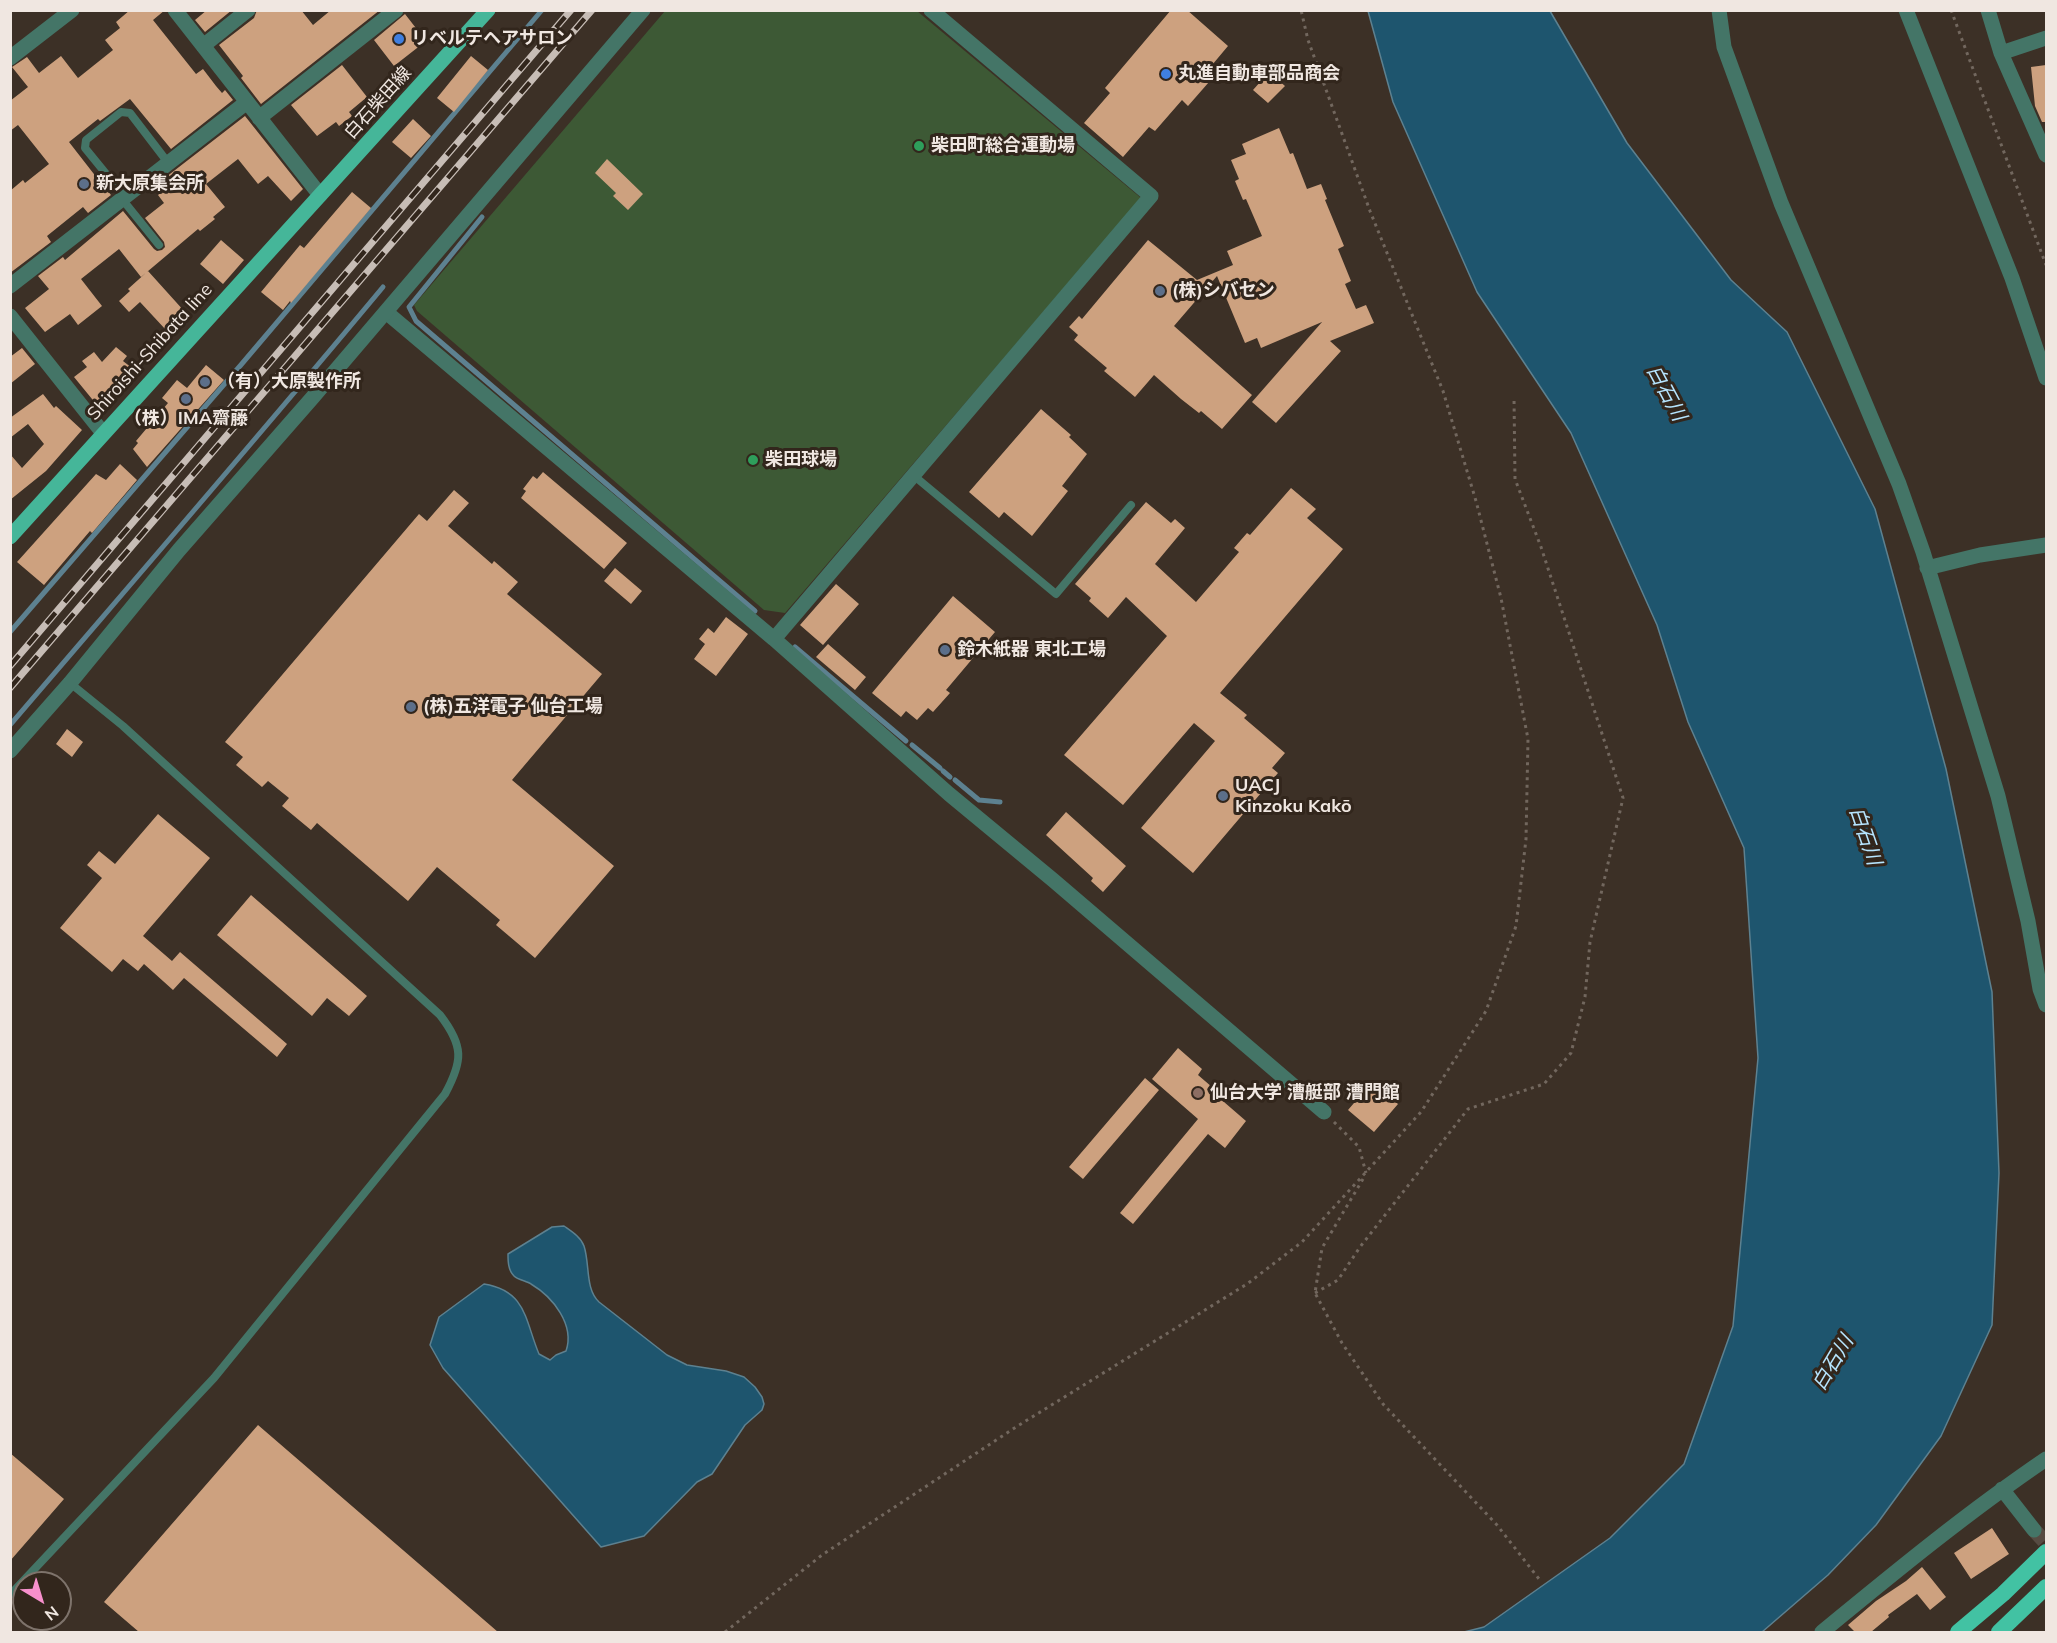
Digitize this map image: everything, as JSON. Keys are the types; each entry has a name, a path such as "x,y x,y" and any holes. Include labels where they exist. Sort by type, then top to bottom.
{"highway":[{"path":"1958,1632 2003,1594 2046,1552"},
{"path":"1999,1632 2046,1587"}],"main road":[{"name":"白石柴田線","path":"320,195 488,10"},
{"name":"Shiroishi-Shibata line","path":"10,537 320,195"}],"street":[{"path":"10,58 72,10"},
{"path":"175,10 320,195"},
{"path":"203,46 248,10"},
{"path":"259,118 396,10"},
{"path":"10,751 70,683 179,550 386,312 643,10"},
{"path":"774,639 1151,196 932,10"},
{"path":"1719,10 1724,47 1780,203 1899,484 1927,568 1998,796 2028,921 2040,988 2046,1005"},
{"path":"1906,10 2008,267 2046,378"},
{"path":"1988,10 2001,53 2046,155"},
{"path":"2001,53 2046,38"},
{"path":"10,286 247,102"},
{"path":"386,312 774,639 949,794 1324,1112"},
{"path":"12,322 103,433"},
{"path":"1927,568 1980,555 2046,545"},
{"path":"1822,1632 1888,1577 2002,1489 2046,1459"},
{"path":"2002,1489 2034,1530"}],"lane":[{"path":"159,245 85,148 86,140 121,112 130,113 169,164"},
{"path":"914,475 1056,594 1131,505"},
{"path":"10,1595 214,1378 445,1094 456,1074 459,1055 454,1033 440,1015 123,726 70,683"}],"path":[{"path":"725,1632 822,1555 1016,1427 1247,1284 1302,1242 1421,1112 1486,1011 1516,926 1526,839 1528,739 1501,598 1476,501 1443,391 1370,212 1308,39 1301,10"},
{"path":"1951,10 2046,265"},
{"path":"1316,1293 1338,1280 1360,1247 1468,1109 1545,1084 1571,1053 1585,997 1590,942 1623,798 1541,548 1515,479 1514,397"},
{"path":"1324,1112 1359,1147 1366,1173 1322,1248 1316,1293 1342,1343 1383,1404 1497,1525 1539,1579"}],"green space":[{"name":"柴田球場","path":"665,11 917,11 1141,198 785,613 764,610 417,311 414,305"}],"water":[{"name":"白石川","path":"1368,11 1550,11 1627,143 1731,280 1787,332 1875,509 1946,769 1992,992 1999,1173 1992,1325 1941,1436 1876,1525 1828,1575 1762,1632 1464,1632 1484,1627 1610,1538 1684,1464 1733,1326 1758,1058 1744,848 1688,722 1657,625 1571,433 1477,292 1393,102"},
{"path":"564,1226 583,1243 588,1276 599,1302 667,1355 687,1365 726,1371 744,1377 755,1387 764,1404 762,1410 745,1425 712,1474 697,1482 644,1536 601,1547 443,1368 430,1345 439,1317 484,1284 509,1293 517,1301 527,1319 539,1354 550,1360 566,1351 567,1331 560,1313 547,1296 512,1274 508,1257 508,1254 552,1227"}],"building":[{"path":"130,10 165,10 153,20 196,74 203,69 222,93 225,90 233,100 171,149 130,99 100,121 98,119 69,142 97,178 99,176 108,187 106,189 111,195 88,213 83,207 47,236 51,242 10,273 10,191 23,180 25,183 49,164 18,125 10,131 10,101 28,87 12,67 27,57 39,73 61,56 78,78 113,50 105,40 120,28 116,22"},
{"path":"207,10 232,10 205,32 195,20"},
{"path":"257,10 301,10 313,25 331,10 380,10 261,104 219,45 254,18"},
{"path":"1171,10 1187,10 1228,46 1202,77 1209,82 1188,106 1182,100 1155,131 1149,127 1123,157 1084,123 1110,93 1105,88"},
{"path":"405,14 426,41 394,66 374,40"},
{"path":"471,56 488,70 454,112 437,98"},
{"path":"342,65 367,97 349,112 352,116 339,126 336,122 317,136 291,105"},
{"path":"2046,65 2046,122 2042,122 2035,106 2031,67"},
{"path":"1269,72 1285,86 1268,103 1253,90"},
{"path":"245,116 303,189 291,201 268,176 258,184 238,159 206,184 225,207 213,217 215,219 200,231 198,229 141,277 119,249 81,279 102,306 78,325 70,314 45,332 25,308 49,289 38,276 63,257 65,260 123,211 154,249 162,250 165,247 164,242 145,218 164,203 158,195 163,191 157,184"},
{"path":"413,119 431,136 411,158 392,142"},
{"path":"1279,128 1290,154 1293,153 1307,189 1321,184 1327,199 1325,200 1344,246 1338,249 1351,281 1345,284 1356,309 1366,305 1374,323 1330,341 1341,351 1276,423 1252,402 1322,322 1261,348 1257,338 1245,343 1217,276 1174,326 1252,395 1222,429 1201,411 1199,413 1181,399 1154,375 1135,397 1104,371 1107,368 1074,340 1078,335 1069,327 1079,316 1082,319 1148,240 1197,280 1233,265 1227,251 1262,236 1246,199 1243,200 1235,181 1239,179 1231,160 1246,154 1242,144"},
{"path":"607,159 643,194 628,210 613,196 616,193 595,173"},
{"path":"352,192 371,208 283,310 261,292 300,245 304,248"},
{"path":"221,240 244,260 223,284 200,264"},
{"path":"148,271 185,312 166,330 140,302 129,312 119,301 130,291 128,289"},
{"path":"116,347 127,356 123,361 137,372 115,399 101,410 74,377 87,367 82,361 94,352 102,362"},
{"path":"22,348 35,364 10,384 10,357"},
{"path":"206,365 224,380 147,467 133,449 138,443 136,441 168,403 162,398 177,380 187,388"},
{"path":"43,394 54,408 56,406 82,430 46,471 10,500 10,454 22,468 44,444 28,424 10,438 10,418"},
{"path":"1041,409 1071,435 1069,437 1087,454 1062,486 1068,491 1032,536 1004,512 999,518 969,492"},
{"path":"120,464 137,480 44,585 17,562 96,474 106,480"},
{"path":"543,472 627,543 604,569 521,498 526,491 523,489 533,476 537,479"},
{"path":"1291,488 1316,509 1307,518 1343,549 1220,693 1247,715 1244,718 1285,753 1272,768 1278,773 1193,873 1141,828 1215,741 1194,723 1123,805 1064,755 1167,636 1126,597 1108,618 1075,584 1146,502 1171,523 1175,519 1185,528 1155,564 1196,602 1239,552 1234,548 1247,533 1250,535"},
{"path":"454,490 469,503 448,526 492,564 494,561 518,582 507,594 602,674 512,780 614,866 535,958 496,925 500,920 437,867 408,901 317,823 311,830 282,806 289,798 268,781 262,787 236,765 243,757 225,742 419,514 427,521"},
{"path":"615,568 642,591 631,604 604,581"},
{"path":"836,584 859,604 823,645 800,625"},
{"path":"953,596 995,632 946,690 950,693 933,712 928,708 917,720 906,711 901,717 872,693"},
{"path":"726,617 748,634 716,676 694,659 705,644 699,639 708,628 714,633"},
{"path":"828,644 866,677 855,690 816,657"},
{"path":"67,729 83,742 72,757 56,744"},
{"path":"1066,812 1126,866 1103,892 1091,881 1093,878 1046,835"},
{"path":"158,814 210,858 143,936 172,961 180,952 287,1044 277,1057 184,978 173,990 144,964 138,971 123,959 112,972 60,928 102,878 87,865 99,851 115,864"},
{"path":"251,895 367,996 349,1016 327,998 312,1016 217,935"},
{"path":"1178,1048 1202,1069 1198,1075 1212,1087 1209,1089 1246,1121 1225,1148 1208,1134 1133,1224 1120,1213 1198,1119 1152,1079"},
{"path":"1145,1078 1159,1090 1083,1179 1069,1167"},
{"path":"1372,1082 1398,1104 1374,1132 1348,1110"},
{"path":"258,1425 498,1632 139,1632 104,1602"},
{"path":"10,1453 64,1499 10,1561"},
{"path":"1992,1528 2009,1554 1971,1579 1954,1553"},
{"path":"1922,1567 1946,1597 1930,1610 1917,1594 1888,1615 1889,1617 1871,1632 1855,1632 1848,1625 1876,1601"}],"waterway":[{"path":"10,632 240,366 542,10"},
{"path":"482,217 409,307 416,321 755,611"},
{"path":"10,725 383,287"},
{"path":"795,647 906,741"},
{"path":"912,745 940,768"},
{"path":"943,771 950,777"},
{"path":"955,780 979,800 1000,802"}],"tunnel":[{"path":"2034,1530 2046,1543"}],"railway":[{"path":"10,666 571,10"},
{"path":"10,688 592,10"}],"place":[{"name":"リベルテヘアサロン","path":"399,39"},
{"name":"丸進自動車部品商会","path":"1166,74"},
{"name":"柴田町総合運動場","path":"919,146"},
{"name":"新大原集会所","path":"84,184"},
{"name":"(株)シバセン","path":"1160,291"},
{"name":"（有）大原製作所","path":"205,382"},
{"name":"（株）IMA齋藤","path":"186,399"},
{"name":"柴田球場","path":"753,460"},
{"name":"鈴木紙器 東北工場","path":"945,650"},
{"name":"(株)五洋電子 仙台工場","path":"411,707"},
{"name":"UACJ Kinzoku Kakō","path":"1223,796"},
{"name":"仙台大学 漕艇部 漕門館","path":"1198,1093"}]}
